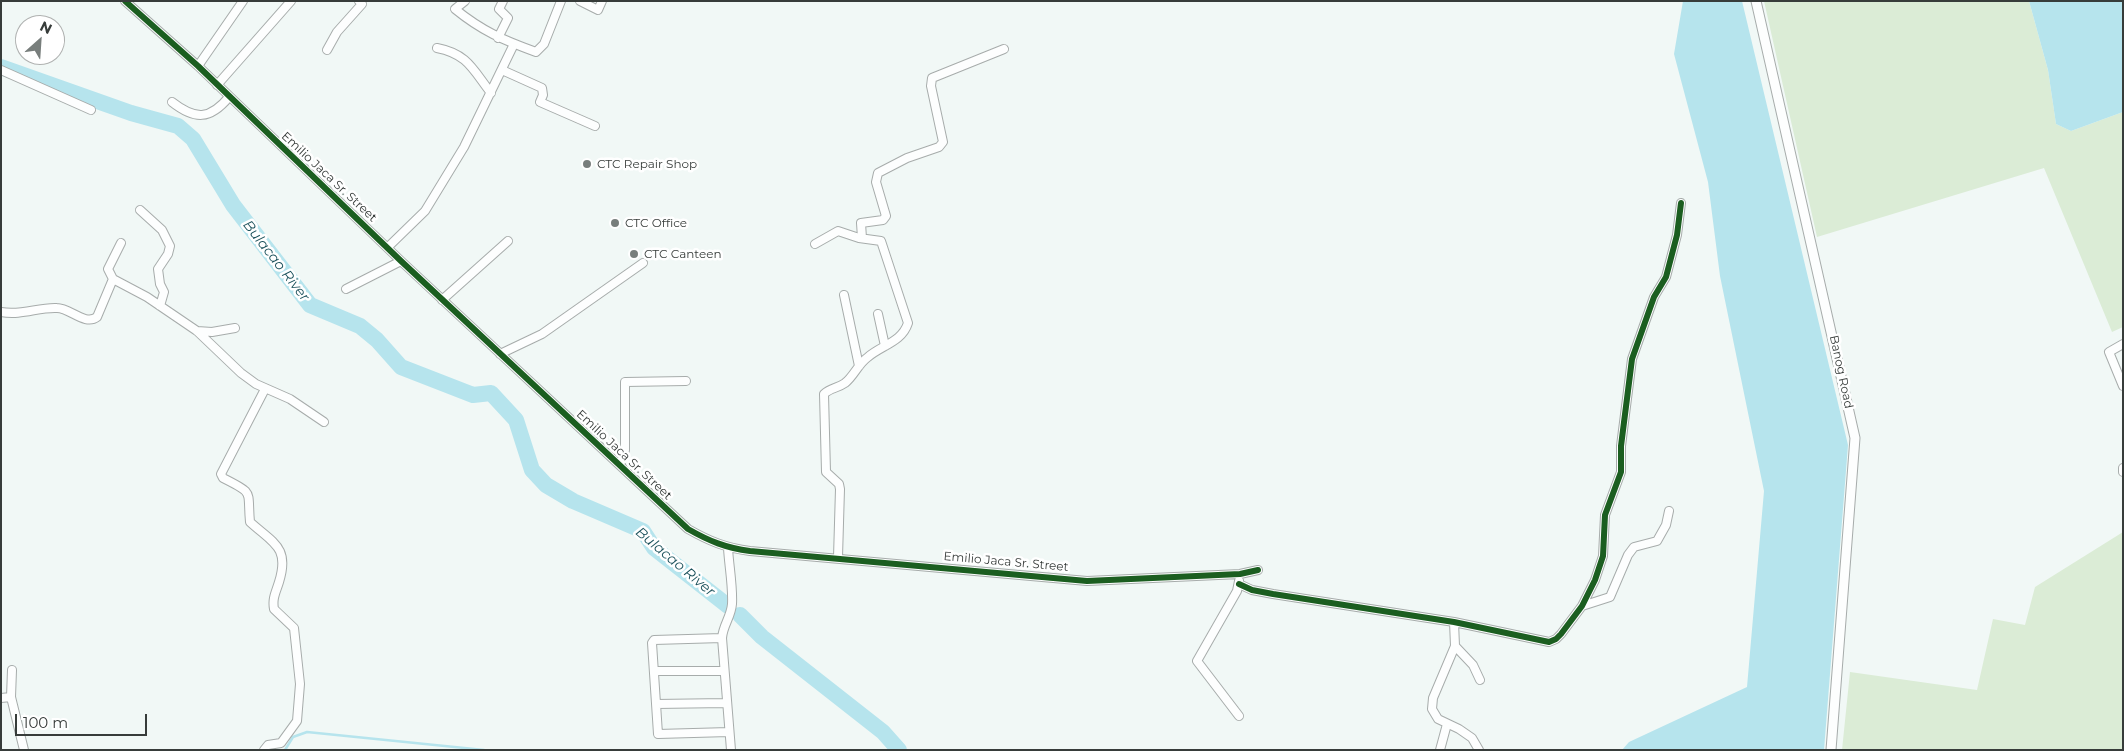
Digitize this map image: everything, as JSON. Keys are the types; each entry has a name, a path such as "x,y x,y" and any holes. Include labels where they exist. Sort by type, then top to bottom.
{"street":[{"name":"Emilio Jaca Sr. Street","path":"125,1 198,66 442,300 688,529 710,542 728,548 1087,581 1240,574 1258,570"},
{"path":"198,66 243,1"},
{"path":"217,86 291,1"},
{"path":"327,50 337,32 362,4 359,1"},
{"path":"465,1 455,9 478,27 498,38 536,52 539,50 561,1"},
{"path":"498,38 508,18 499,9 503,1"},
{"path":"580,1 598,10 602,1"},
{"name":"Banog Road","path":"1756,1 1855,438 1831,750"},
{"path":"388,247 425,211 464,147 514,44"},
{"path":"437,48 446,50 470,63 491,93"},
{"path":"862,238 861,223 883,220 886,216 876,182 878,173 907,158 941,145 942,135 931,86 932,78 939,73 1004,49"},
{"path":"1,70 91,110"},
{"path":"502,70 542,88 543,95 540,102 595,126"},
{"path":"172,102 191,112 204,115 219,110 229,97"},
{"path":"1239,584 1252,590 1273,594 1454,622 1549,642 1562,634 1582,606 1595,580 1603,556 1605,515 1621,472 1621,446 1632,360 1654,297 1666,277 1677,235 1681,203"},
{"path":"140,210 162,230 170,246 168,254 158,269 160,284 164,292 160,306"},
{"path":"815,244 838,231 881,241 907,317 906,327 892,344 866,358 848,381 827,391 824,398 826,472 839,484 840,489 838,557"},
{"path":"442,300 508,241"},
{"path":"120,243 108,269 113,279 124,283 196,331 241,373 265,389 275,391 290,399 324,422"},
{"path":"346,289 401,261"},
{"path":"500,354 542,334 643,263"},
{"path":"1,312 30,313 58,308 85,319 94,319 97,317 113,279"},
{"path":"844,295 859,366"},
{"path":"878,314 886,346"},
{"path":"196,331 212,332 235,328"},
{"path":"2123,344 2109,352 2123,386"},
{"path":"620,465 625,450 625,382 686,381"},
{"path":"264,750 268,745 281,743 296,721 300,684 295,634 291,625 274,609 272,599 283,568 282,554 278,545 250,522 251,502 248,494 223,478 221,474 265,389"},
{"path":"1582,606 1610,597 1628,555 1634,548 1657,541 1666,525 1669,511"},
{"path":"728,548 732,602 730,614 723,628 722,638 728,732 731,750"},
{"path":"1239,716 1197,661 1237,592 1240,574"},
{"path":"1454,622 1455,646 1433,698 1432,709 1438,719 1466,734 1475,748"},
{"path":"722,638 653,641 656,704 658,734 728,732"},
{"path":"1455,646 1473,665 1480,680"},
{"path":"12,670 11,698 24,750"},
{"path":"654,671 724,671"},
{"path":"1,698 11,698"},
{"path":"656,704 726,703"},
{"path":"1440,750 1447,724"}],"green space":[{"path":"1764,1 2029,1 2048,70 2056,124 2071,131 2123,112 2123,327 2112,332 2044,168 1817,237"},
{"path":"2123,532 2123,750 1842,750 1850,672 1977,690 1993,619 2025,625 2035,587"}],"water":[{"path":"1683,1 1742,1 1848,445 1824,750 1622,750 1629,742 1747,687 1764,491 1720,276 1708,182 1674,54"},
{"path":"2029,1 2123,1 2123,112 2071,131 2056,124 2048,70"}],"waterway":[{"name":"Bulacao River","path":"1,67 131,113 178,126 193,139 233,205 310,305 360,326 377,340 401,367 473,395 491,393 516,420 532,470 546,485 573,501 643,531 654,548 728,606"},
{"name":"Bulacao River","path":"740,615 762,637 883,732 899,750"},
{"path":"285,750 293,737 307,732 484,750"}],"cycle path":[{"path":"125,1 198,66 401,261 688,529 703,537 741,550 1087,581 1240,574 1258,570"},
{"path":"1239,584 1252,590 1273,594 1454,622 1549,642 1556,639 1582,606 1595,580 1603,556 1605,515 1621,472 1621,446 1632,359 1654,297 1666,277 1677,235 1681,203"}],"place":[{"name":"CTC Repair Shop","path":"587,164"},
{"name":"CTC Office","path":"615,223"},
{"name":"CTC Canteen","path":"634,254"}]}
